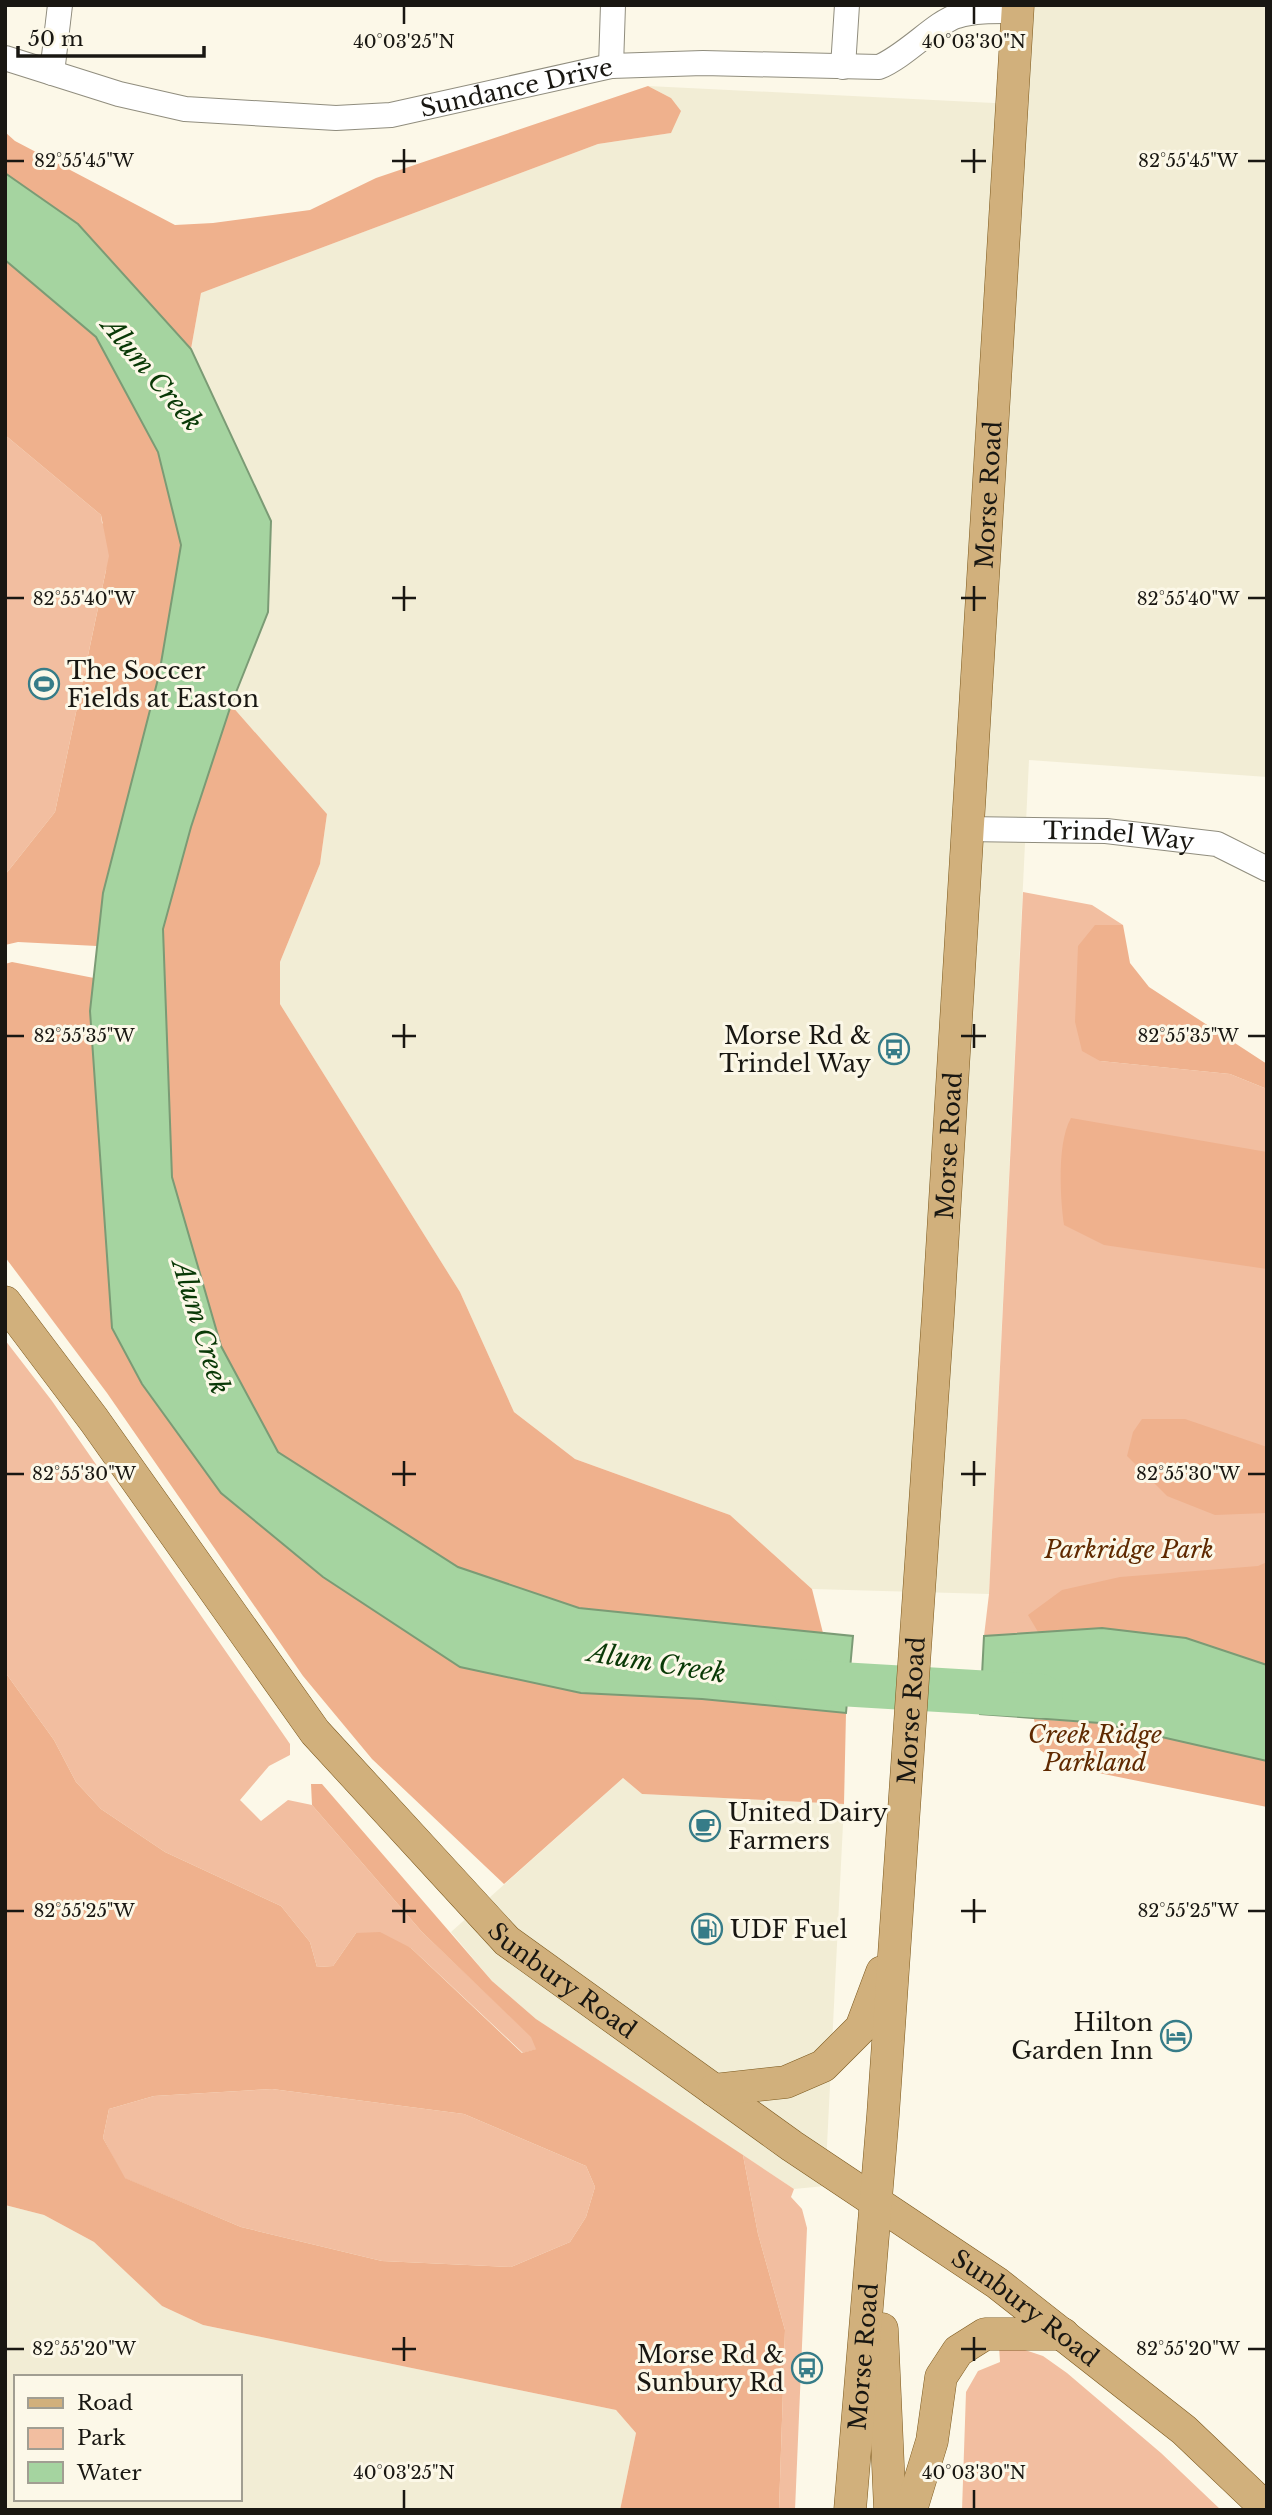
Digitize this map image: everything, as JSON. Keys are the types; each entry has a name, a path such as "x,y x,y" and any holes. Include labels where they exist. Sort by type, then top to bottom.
{"main road":[{"name":"Morse Road","path":"850,2510 876,2202 919,1553 939,1302 965,829 1018,8"},
{"name":"Sunbury Road","path":"5,1302 94,1420 306,1720 342,1763 507,1941 714,2090 996,2283 1184,2430 1267,2508"},
{"path":"714,2090 786,2082 824,2066 861,2028 894,1941"},
{"name":"Morse Road","path":"876,2202 890,2510"},
{"path":"911,2510 932,2441 941,2377 958,2350 985,2334 1063,2334"}],"street":[{"path":"52,73 60,5"},
{"path":"611,66 614,5"},
{"path":"843,67 847,5"},
{"name":"Sundance Drive","path":"5,58 119,94 185,109 336,118 391,115 611,66 702,63 879,67 898,59 955,16 1018,8"},
{"name":"Trindel Way","path":"965,829 1106,831 1217,844 1267,869"}],"shaded area":[{"path":"1019,5 1267,5 1267,777 1029,760 989,1594 812,1589 730,1515 575,1459 514,1412 460,1292 280,1004 280,962 320,864 327,814 231,705 268,612 271,521 191,349 201,293 598,144 670,133 671,98 648,86 1014,104"},
{"path":"623,1778 642,1794 844,1804 825,2186 794,2189 536,2019 492,1981 451,1932"},
{"path":"5,2205 44,2215 94,2242 162,2306 203,2325 616,2410 636,2433 620,2510 5,2510"}],"green space":[{"path":"648,86 671,98 681,111 671,133 598,144 201,293 191,349 78,224 5,173 5,132 15,141 175,225 213,223 310,210 376,178"},
{"path":"5,260 96,337 158,452 181,545 159,675 103,893 97,946 18,942 5,945 5,875 55,812 109,556 101,515 5,435"},
{"name":"The Soccer Fields at Easton","path":"5,435 101,515 102,523 127,541 106,570 55,812 5,875"},
{"path":"231,705 327,814 320,864 280,962 280,1004 460,1292 514,1412 575,1459 730,1515 812,1589 823,1633 579,1608 458,1567 278,1452 221,1346 172,1177 163,929 191,827"},
{"name":"Parkridge Park","path":"1023,892 1092,905 1123,925 1095,925 1100,1061 1230,1074 1267,1089 1267,1720 984,1636 989,1594"},
{"path":"1095,925 1123,925 1130,963 1149,987 1267,1064 1267,1089 1230,1074 1100,1061 1082,1051 1075,1022 1078,946"},
{"path":"12,962 94,978 90,1011 112,1328 142,1384 221,1493 323,1577 460,1667 581,1693 702,1699 846,1713 844,1804 642,1794 623,1778 504,1884 372,1759 303,1676 107,1393 5,1257 5,964"},
{"path":"1071,1118 1267,1152 1267,1269 1104,1245 1064,1225 1062,1155 1063,1141"},
{"path":"5,1340 52,1401 290,1744 290,1755 269,1766 240,1800 261,1821 288,1800 312,1805 422,1932 532,2037 537,2049 523,2053 411,1948 356,1933 333,1966 317,1967 310,1942 281,1906 165,1852 101,1809 76,1782 54,1740 5,1672"},
{"path":"1142,1419 1185,1419 1267,1447 1267,1513 1215,1515 1167,1496 1127,1456 1133,1432"},
{"path":"1267,1562 1267,1665 1185,1638 1102,1628 1038,1632 1028,1615 1062,1590 1120,1577 1258,1566"},
{"path":"5,1672 54,1740 76,1782 101,1809 165,1852 281,1906 310,1942 317,1967 333,1966 356,1933 380,1932 411,1948 522,2053 536,2049 531,2037 422,1932 312,1805 311,1784 322,1784 492,1981 536,2019 743,2155 758,2234 785,2330 779,2510 620,2510 636,2433 616,2410 203,2325 162,2306 94,2242 44,2215 5,2205","holes":["272,2089 464,2114 586,2166 595,2187 586,2217 570,2242 511,2267 382,2261 241,2227 125,2178 103,2138 109,2109 154,2096"]},
{"name":"Creek Ridge Parkland","path":"1034,1719 1100,1723 1267,1761 1267,1807 1064,1766 1040,1750"},
{"path":"272,2089 464,2114 586,2166 595,2187 586,2217 570,2242 511,2267 382,2261 241,2227 124,2178 103,2138 109,2109 154,2096"},
{"path":"743,2155 794,2189 791,2197 802,2209 807,2228 795,2510 779,2510 785,2330 758,2234"},
{"path":"999,2346 1022,2349 1043,2356 1067,2373 1161,2453 1221,2510 962,2510 966,2392 978,2371 1000,2362"}],"water":[{"path":"5,173 78,224 191,349 271,521 268,612 231,705 191,827 163,929 172,1177 221,1346 278,1452 458,1567 579,1608 853,1636 846,1713 702,1699 581,1693 460,1667 323,1577 221,1493 142,1384 112,1328 90,1011 103,893 159,675 181,545 158,452 96,337 5,260"},
{"path":"1102,1628 1186,1638 1267,1665 1267,1761 1100,1723 980,1714 984,1636"}],"waterway":[{"name":"Alum Creek","path":"789,1681 1041,1696"}],"place":[{"name":"The Soccer Fields at Easton","path":"44,684"},
{"name":"Morse Rd & Trindel Way","path":"894,1049"},
{"name":"United Dairy Farmers","path":"705,1826"},
{"name":"UDF Fuel","path":"707,1929"},
{"name":"Hilton Garden Inn","path":"1176,2036"},
{"name":"Morse Rd & Sunbury Rd","path":"807,2368"}]}
